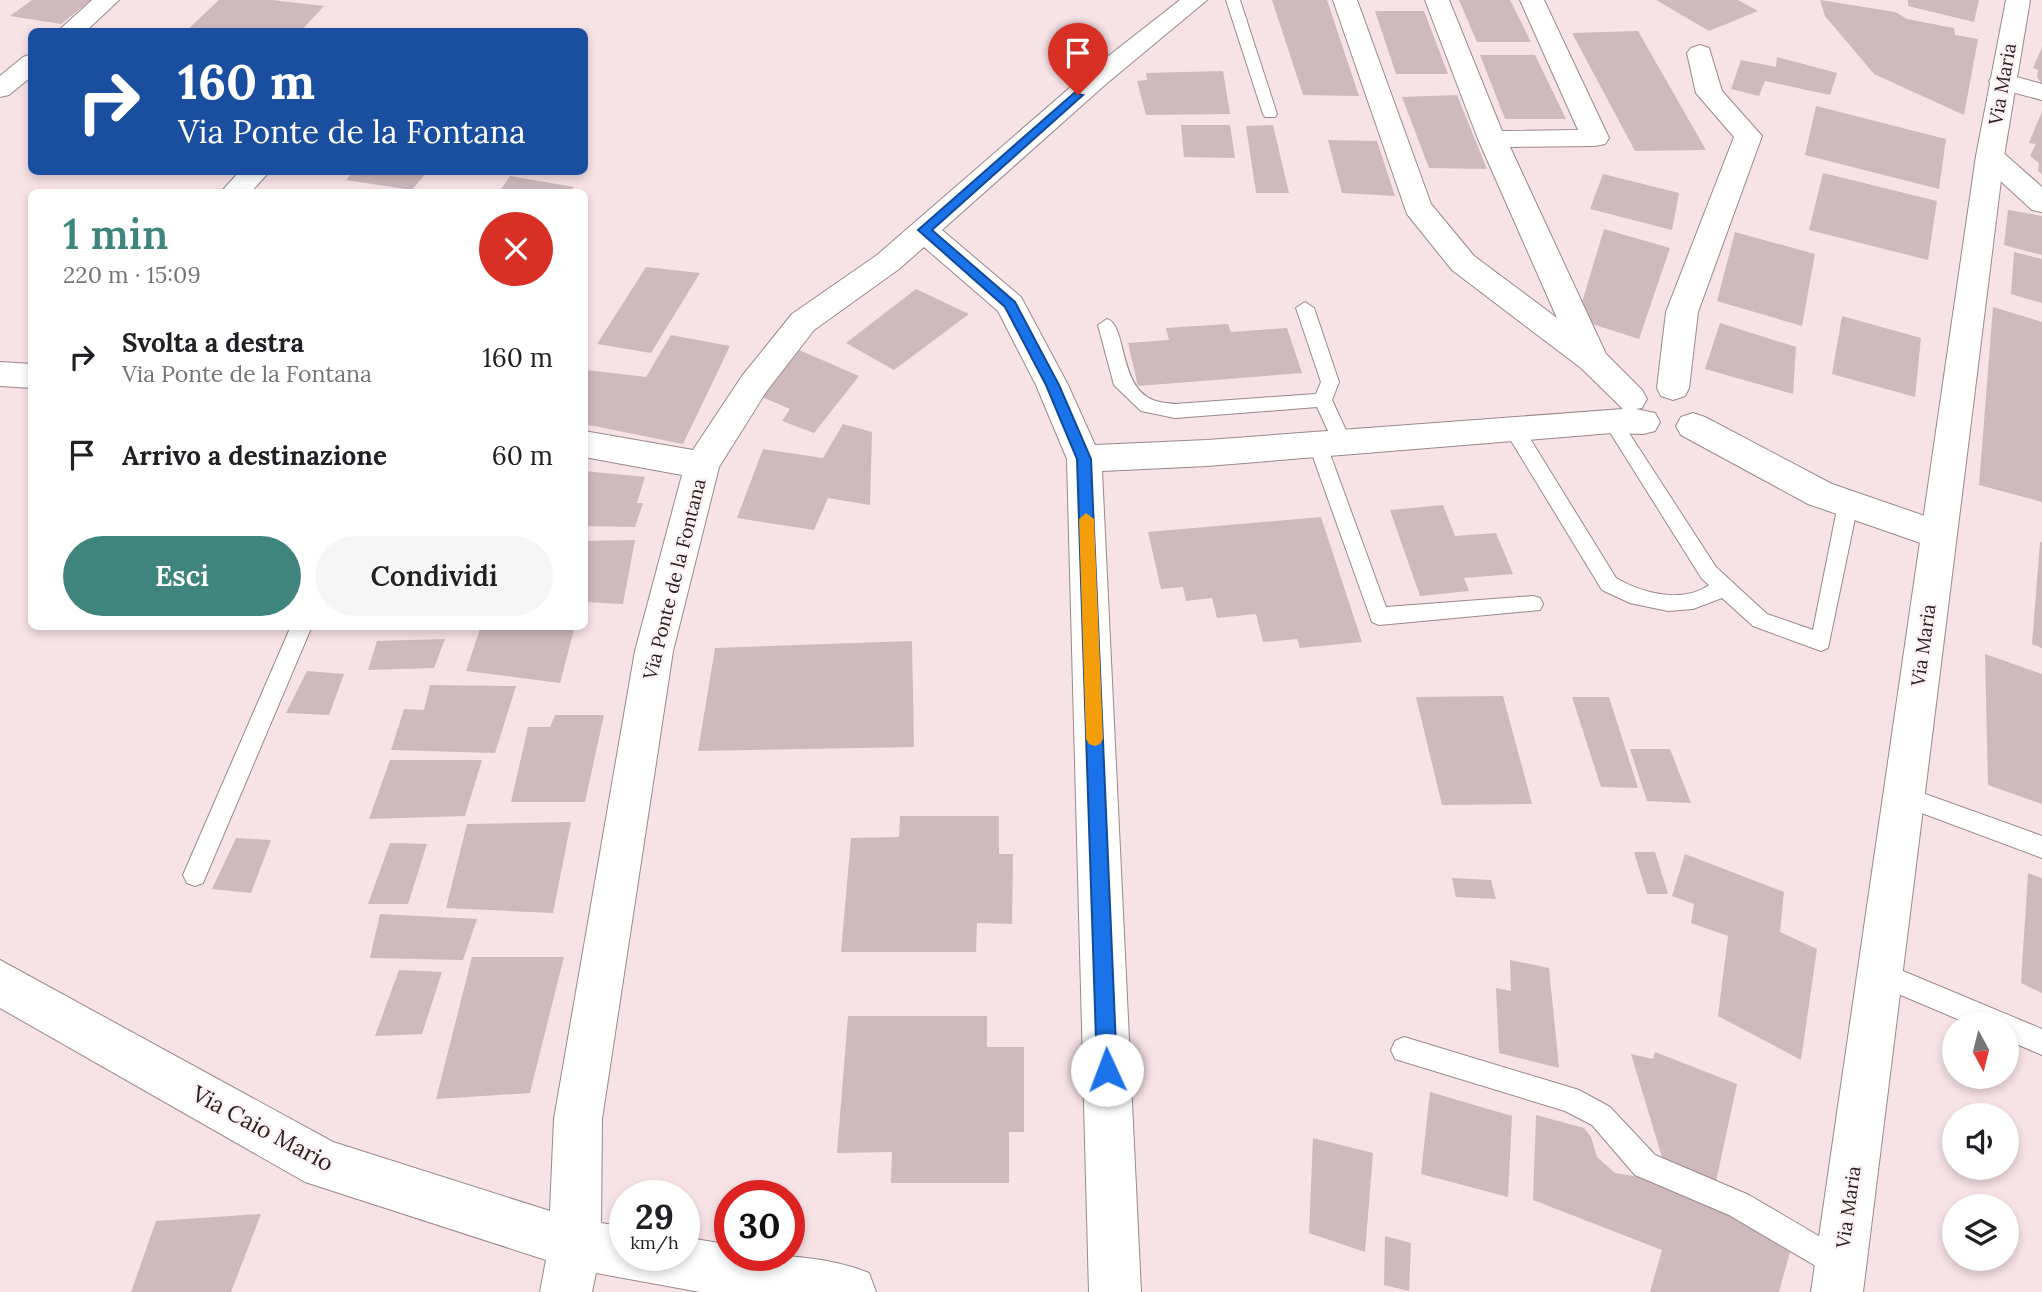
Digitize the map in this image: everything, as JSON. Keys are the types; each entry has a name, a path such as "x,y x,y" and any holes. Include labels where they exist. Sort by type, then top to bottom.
{"street":[{"path":"74,28 107,0"},
{"name":"Via Ponte de la Fontana","path":"570,1268 578,1119 651,665 702,465 754,384 803,322 888,262 1097,78 1195,0"},
{"path":"1345,0 1417,207 1463,262 1592,360"},
{"path":"1437,0 1492,139 1592,360 1628,414 1653,428 1676,432 1693,426 1820,494 1938,535"},
{"path":"1492,139 1595,138 1532,0"},
{"name":"Via Maria","path":"1839,1279 1990,156 2018,0"},
{"path":"1673,388 1682,312 1748,136 1709,93 1700,53"},
{"path":"0,89 28,65"},
{"path":"2002,80 2042,92"},
{"path":"1990,156 2042,202"},
{"path":"239,189 252,175"},
{"path":"924,230 1010,305 1052,385 1084,459 1115,1292"},
{"path":"0,374 28,376"},
{"path":"1628,414 1632,393 1647,385 1673,388 1694,404 1698,412 1693,426"},
{"path":"1084,459 1206,453 1514,429 1628,414"},
{"path":"588,445 702,465"},
{"name":"Via Caio Mario","path":"0,983 323,1164 570,1268 609,1257"},
{"path":"700,1266 850,1292"}],"lane":[{"path":"1233,0 1270,114"},
{"path":"1305,308 1330,382 1323,400 1330,442 1379,617 1533,604"},
{"path":"1107,325 1123,385 1147,406 1175,411 1323,400"},
{"path":"1628,414 1709,573 1760,620 1821,642 1848,504"},
{"path":"1514,429 1609,584 1624,594 1677,603 1706,598 1723,586"},
{"path":"195,875 300,630"},
{"path":"1903,796 2042,847"},
{"path":"1879,973 1972,1012"},
{"path":"2020,1033 2042,1042"},
{"path":"1404,1050 1570,1099 1601,1116 1646,1165 1739,1205 1839,1279"}],"building":[{"path":"32,0 91,0 61,24 10,16"},
{"path":"219,0 272,0 324,6 304,28 189,28"},
{"path":"1272,0 1327,0 1359,96 1303,95"},
{"path":"1459,0 1510,0 1531,42 1477,42"},
{"path":"1656,0 1738,0 1758,11 1709,31"},
{"path":"1820,0 1895,12 1907,19 1954,28 1955,35 1978,39 1964,115 1874,74 1825,16"},
{"path":"1908,0 1979,0 1974,22 1908,6"},
{"path":"1375,11 1424,11 1448,74 1396,74"},
{"path":"1638,31 1706,150 1635,151 1572,33"},
{"path":"2042,47 2042,84 2037,77 2038,70 2033,68"},
{"path":"1480,55 1535,55 1566,119 1505,119"},
{"path":"1777,57 1837,73 1830,95 1765,81 1759,96 1731,89 1741,60 1776,67"},
{"path":"1223,71 1230,114 1146,115 1137,81 1147,80 1146,73"},
{"path":"1457,95 1487,169 1429,168 1402,97"},
{"path":"1816,106 1946,139 1939,189 1805,155"},
{"path":"2042,111 2042,174 2038,171 2039,163 2030,156 2036,144 2029,143"},
{"path":"1181,125 1230,125 1235,158 1184,157"},
{"path":"1273,125 1289,193 1256,193 1246,126"},
{"path":"1328,140 1377,141 1395,196 1342,193"},
{"path":"1823,173 1937,201 1928,260 1809,230"},
{"path":"1603,174 1679,193 1672,230 1590,209"},
{"path":"350,175 424,175 413,189 346,180"},
{"path":"510,176 574,187 572,189 501,189"},
{"path":"2008,210 2042,216 2042,255 2004,245"},
{"path":"1604,229 1670,248 1639,339 1577,319"},
{"path":"1735,232 1815,254 1802,326 1717,301"},
{"path":"2014,252 2042,259 2042,303 2011,294"},
{"path":"646,267 700,273 651,353 597,344"},
{"path":"916,289 969,314 894,370 846,343"},
{"path":"1993,307 2042,322 2042,502 1979,485"},
{"path":"1842,316 1921,338 1915,397 1832,374"},
{"path":"1720,323 1796,347 1793,394 1705,369"},
{"path":"1228,324 1231,332 1287,328 1302,373 1138,386 1128,343 1169,340 1166,328"},
{"path":"671,335 730,346 683,444 588,425 588,370 646,377"},
{"path":"799,350 859,376 814,433 782,421 790,409 762,397"},
{"path":"843,424 872,432 870,505 828,498 814,530 737,518 763,449 823,458"},
{"path":"588,471 645,477 637,503 643,503 635,527 588,526"},
{"path":"1443,505 1455,536 1496,533 1513,574 1464,578 1469,591 1420,596 1390,510"},
{"path":"1321,517 1362,642 1300,648 1297,639 1263,642 1256,614 1217,618 1212,598 1186,601 1183,587 1161,589 1148,532"},
{"path":"635,540 623,604 588,602 588,541"},
{"path":"2042,542 2042,648 2032,644"},
{"path":"480,630 574,630 560,683 466,671"},
{"path":"445,639 434,668 368,670 377,641"},
{"path":"912,641 914,747 698,751 715,648"},
{"path":"1985,654 2042,674 2042,804 1988,785"},
{"path":"307,671 344,674 329,715 286,713"},
{"path":"430,685 516,686 495,753 391,750 404,709 424,710"},
{"path":"1503,696 1532,804 1442,805 1416,697"},
{"path":"1572,697 1609,697 1638,788 1601,787"},
{"path":"555,715 604,715 585,802 511,802 528,727 550,727"},
{"path":"1630,749 1670,749 1691,803 1647,801"},
{"path":"390,760 482,760 465,816 369,819"},
{"path":"900,816 999,816 999,854 1013,854 1012,924 977,923 976,952 841,952 851,838 899,837"},
{"path":"571,822 553,913 446,908 467,824"},
{"path":"236,838 271,840 251,893 212,889"},
{"path":"390,843 427,844 408,904 368,904"},
{"path":"1634,852 1655,852 1668,894 1647,894"},
{"path":"1685,854 1784,892 1780,932 1817,949 1801,1060 1718,1016 1728,936 1691,923 1694,904 1672,896"},
{"path":"2028,873 2042,878 2042,993 2021,983"},
{"path":"1452,878 1491,880 1496,899 1456,897"},
{"path":"380,914 477,919 463,960 370,958"},
{"path":"472,957 564,957 530,1093 436,1099"},
{"path":"1510,960 1549,968 1559,1068 1499,1053 1496,988 1511,991"},
{"path":"399,970 442,972 422,1034 375,1036"},
{"path":"848,1016 987,1016 987,1047 1024,1047 1024,1132 1009,1132 1009,1183 891,1183 892,1152 837,1153"},
{"path":"1655,1052 1737,1084 1715,1186 1664,1164 1631,1054 1653,1059"},
{"path":"1430,1092 1512,1116 1508,1197 1421,1174"},
{"path":"1536,1115 1584,1128 1591,1137 1597,1157 1615,1173 1652,1179 1708,1202 1790,1252 1779,1292 1650,1292 1662,1250 1533,1200"},
{"path":"1313,1138 1373,1153 1365,1252 1309,1233"},
{"path":"261,1214 231,1292 131,1292 156,1221"},
{"path":"1385,1236 1411,1243 1409,1291 1384,1285"}],"slow traffic":[{"path":"1086,519 1095,739"}],"route":[{"path":"1078,95 924,230 1010,305 1052,385 1084,459 1107,1070"}]}
